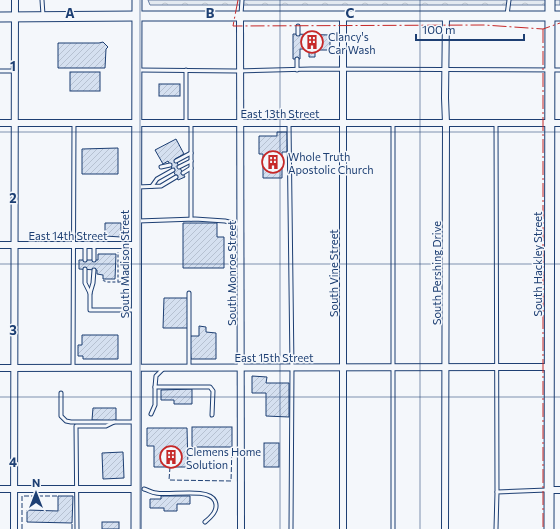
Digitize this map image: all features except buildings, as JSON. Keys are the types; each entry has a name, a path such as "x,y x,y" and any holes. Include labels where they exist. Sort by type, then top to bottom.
{"main road":[{"name":"South Madison Street","path":"136,529 140,489 136,422 137,0"},
{"name":"South Hackley Street","path":"549,529 550,0"},
{"path":"0,17 560,16"}],"street":[{"path":"14,529 16,245 15,0"},
{"name":"South Monroe Street","path":"240,16 241,529"},
{"name":"South Vine Street","path":"342,16 343,529"},
{"name":"South Pershing Drive","path":"445,529 446,16"},
{"name":"East 13th Street","path":"0,123 560,123"},
{"name":"East 14th Street","path":"0,245 136,245"},
{"name":"East 15th Street","path":"0,368 549,367"},
{"path":"0,489 140,489"},
{"path":"549,490 560,490"}],"lane":[{"path":"42,0 43,17"},
{"path":"240,16 242,0"},
{"path":"507,16 509,0"},
{"path":"298,26 298,34"},
{"path":"297,59 297,70"},
{"path":"136,70 560,70"},
{"path":"186,70 191,153 191,219"},
{"path":"0,72 16,72"},
{"path":"73,367 74,123"},
{"path":"289,123 292,367 291,529"},
{"path":"393,123 393,529"},
{"path":"496,123 496,529"},
{"path":"176,161 191,153"},
{"path":"179,167 191,160"},
{"path":"161,167 170,165"},
{"path":"182,173 191,168"},
{"path":"152,186 157,179 173,170"},
{"path":"136,187 161,186 176,177"},
{"path":"136,222 191,219 224,221 241,225"},
{"path":"85,245 85,260"},
{"path":"94,245 94,260"},
{"path":"85,269 85,283 90,293"},
{"path":"94,270 94,283 90,293 90,310 136,310"},
{"path":"189,293 189,367"},
{"path":"151,414 155,405 156,376 165,367"},
{"path":"155,386 210,387 213,391 212,416"},
{"path":"61,393 62,416 66,421 136,422"},
{"path":"76,529 76,426 106,426 114,422"},
{"path":"140,489 155,493 192,493 211,496 215,500 216,507 214,514 206,522"},
{"path":"497,492 549,490"}],"path":[{"path":"118,252 118,282"},
{"path":"103,280 106,282 127,282"}],"green space":[{"path":"148,0 560,0 560,5 150,5"}],"fence":[{"path":"170,467 169,480 231,481 232,447"},
{"path":"22,529 22,496 58,496"},
{"path":"72,523 72,529"}],"power":[{"path":"238,0 233,26 484,25 543,29 560,23"},
{"path":"543,29 543,529"}],"place":[{"name":"Clancy's Car Wash","path":"312,42"},
{"name":"Whole Truth Apostolic Church","path":"273,162"},
{"name":"Clemens Home Solution","path":"171,457"}]}
